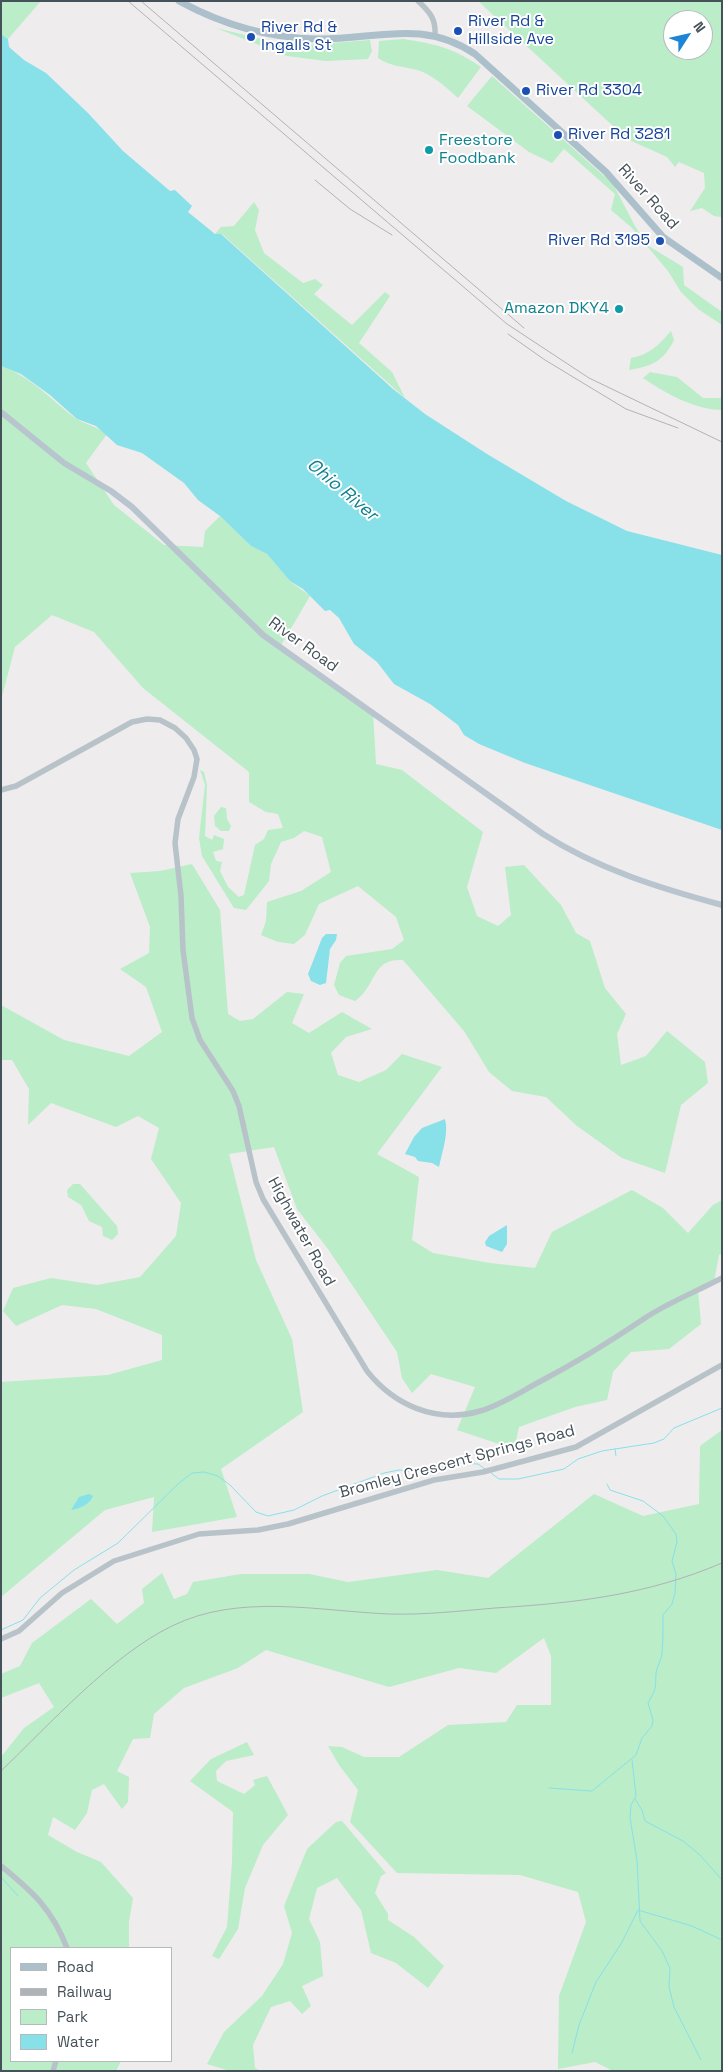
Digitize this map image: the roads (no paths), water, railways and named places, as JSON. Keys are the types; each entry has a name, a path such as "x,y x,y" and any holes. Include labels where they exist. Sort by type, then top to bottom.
{"main road":[{"name":"River Road","path":"179,1 232,25 283,36 333,39 399,32 435,35 464,46 606,172 663,237 722,278"},
{"name":"River Road","path":"1,412 64,463 111,491 132,507 263,635 543,834 585,858 612,870 661,888 722,905"}],"street":[{"path":"418,1 432,15 436,25 435,35"},
{"name":"Highwater Road","path":"1,790 16,786 118,729 142,719 155,719 165,722 182,734 192,746 197,765 178,819 175,843 187,993 194,1027 204,1047 233,1091 239,1106 256,1182 264,1199 366,1371 391,1396 413,1408 440,1414 481,1411 588,1356 656,1311 722,1278"},
{"name":"Bromley Crescent Springs Road","path":"1,1639 26,1625 62,1593 102,1567 122,1558 199,1534 266,1529 434,1480 483,1472 576,1447 722,1365"},
{"path":"1,1866 43,1903 57,1924 67,1947"}],"water":[{"name":"Ohio River","path":"1,34 8,39 9,47 24,60 46,73 88,113 123,151 170,191 175,190 192,206 188,212 215,234 221,234 393,389 425,414 566,501 627,531 722,555 722,830 525,763 479,744 464,735 458,725 430,704 394,684 377,662 354,644 339,618 330,610 325,611 303,589 290,581 267,554 251,546 220,516 198,500 184,483 142,453 117,445 96,426 77,419 50,395 21,374 1,366"},
{"path":"326,934 337,934 336,940 330,949 326,983 320,985 311,981 308,974 322,938"},
{"path":"445,1119 446,1136 439,1167 432,1163 418,1161 415,1157 405,1154 414,1137 422,1128"},
{"path":"507,1225 507,1244 502,1252 486,1246 485,1242 489,1236"},
{"path":"89,1494 93,1496 87,1504 71,1510 79,1497"}],"waterway":[{"path":"491,1473 499,1479 518,1479 564,1469 578,1459 602,1451 654,1443 664,1439 674,1428 722,1408"},
{"path":"615,1449 616,1456"},
{"path":"1,1630 23,1620 40,1598 74,1570 118,1543 178,1484 192,1473 204,1472 218,1476 230,1485 256,1512 268,1516 294,1510 322,1496 384,1473 399,1470 424,1473 457,1463 478,1464 485,1469"},
{"path":"549,1788 592,1791 636,1755 642,1738 652,1726 653,1720 648,1703 655,1688 656,1673 662,1654 663,1615 672,1604 675,1593 676,1574 672,1561 677,1542 676,1534 663,1516 643,1501 610,1490 607,1484"},
{"path":"632,1760 636,1796 631,1805 630,1818 637,1860 640,1921 662,1951 670,1968 669,1987 674,2007 701,2060"},
{"path":"635,1799 642,1810 645,1821 683,1841 700,1855 722,1880"},
{"path":"1,1877 18,1896"},
{"path":"572,2053 579,2025 596,1982 621,1944 638,1910 692,1926 722,1940"}],"railway":[{"path":"128,1 507,324 589,378 722,442"},
{"path":"141,1 524,328"},
{"path":"315,180 350,209 392,235"},
{"path":"508,334 545,360 626,409 678,428"},
{"path":"1,1771 104,1672 149,1639 172,1626 198,1616 224,1610 251,1607 279,1606 402,1614 554,1603 611,1596 639,1590 694,1574 722,1563"}],"place":[{"name":"River Rd & Hillside Ave","path":"458,31"},
{"name":"River Rd & Ingalls St","path":"251,37"},
{"name":"River Rd 3304","path":"526,91"},
{"name":"River Rd 3281","path":"558,135"},
{"name":"Freestore Foodbank","path":"429,150"},
{"name":"River Rd 3195","path":"660,241"},
{"name":"Amazon DKY4","path":"619,309"}]}
